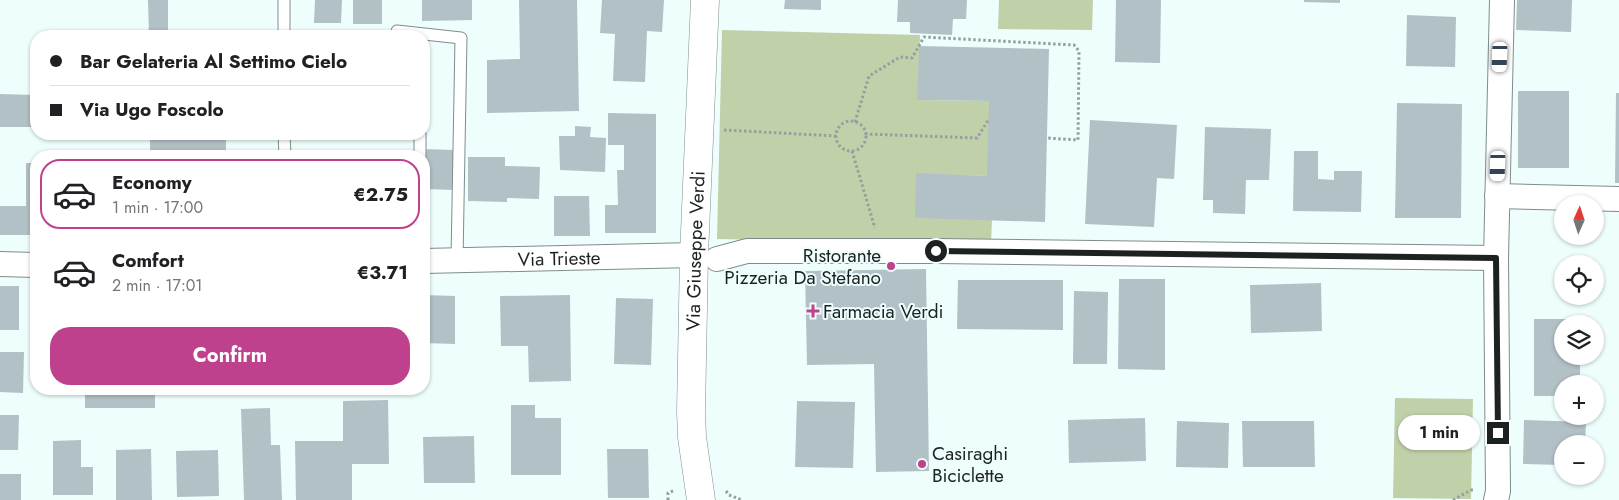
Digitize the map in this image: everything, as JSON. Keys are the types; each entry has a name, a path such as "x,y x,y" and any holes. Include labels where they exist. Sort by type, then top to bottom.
{"street":[{"name":"Via Giuseppe Verdi","path":"701,500 692,430 705,257 698,129 705,0"},
{"path":"1496,500 1498,491 1496,258 1502,0"},
{"path":"1497,196 1619,199"},
{"name":"Via Trieste","path":"430,261 705,257 747,251 936,251 1496,258"},
{"path":"0,264 30,265"}],"lane":[{"path":"284,0 284,30"},
{"path":"430,35 460,38 457,260"}],"path":[{"path":"855,122 869,76 900,57 912,58 924,37 1074,44 1079,52 1078,140 1047,138"},
{"path":"865,134 977,138 989,119"},
{"path":"850,121 855,122 860,124 865,134 865,139 861,147 852,151 838,145 836,136 840,126 850,121"},
{"path":"698,129 836,136"},
{"path":"852,151 877,235"}],"green space":[{"path":"999,0 1093,0 1092,30 998,29"},
{"path":"722,30 920,35 918,100 989,101 989,176 917,174 992,219 991,245 717,239"},
{"path":"1395,398 1473,399 1471,499 1393,498"}],"building":[{"path":"148,0 168,0 168,30 149,30"},
{"path":"315,0 342,0 341,23 314,23"},
{"path":"353,0 382,0 382,24 353,24"},
{"path":"422,0 472,0 472,20 422,21"},
{"path":"519,0 577,0 579,111 487,113 487,60 520,59"},
{"path":"602,0 664,0 662,32 647,31 645,82 613,81 615,34 600,33"},
{"path":"785,0 821,0 821,10 784,9"},
{"path":"898,0 967,0 966,19 953,19 952,35 910,33 910,22 897,22"},
{"path":"1116,0 1161,0 1160,63 1115,62"},
{"path":"1304,0 1340,0 1340,3 1304,2"},
{"path":"1517,0 1572,0 1571,32 1516,30"},
{"path":"1407,15 1456,17 1455,67 1406,66"},
{"path":"919,46 1049,49 1045,222 915,218 916,173 987,176 989,101 917,100"},
{"path":"1518,91 1569,91 1569,168 1518,168"},
{"path":"1616,93 1619,93 1619,183 1615,183"},
{"path":"0,94 30,95 30,127 0,127"},
{"path":"1397,103 1462,104 1461,218 1395,218"},
{"path":"608,113 656,114 656,233 605,233 605,205 618,205 617,170 624,170 624,145 608,145"},
{"path":"1090,120 1177,125 1174,179 1157,178 1154,227 1085,224"},
{"path":"575,126 591,127 590,137 606,138 605,172 560,170 559,136 575,136"},
{"path":"1205,127 1271,129 1269,180 1246,180 1245,214 1213,213 1213,200 1203,200"},
{"path":"150,140 226,140 226,150 150,150"},
{"path":"422,149 456,150 455,190 430,189 430,150"},
{"path":"1294,151 1318,151 1318,179 1334,180 1334,171 1362,171 1361,212 1293,211"},
{"path":"468,157 505,157 505,166 540,167 539,199 507,198 507,202 468,201"},
{"path":"26,163 30,163 30,235 0,235 0,206 26,206"},
{"path":"554,196 589,196 590,236 554,236"},
{"path":"926,269 929,471 876,472 874,364 807,365 805,271"},
{"path":"1119,279 1165,279 1165,370 1118,369"},
{"path":"958,280 1063,280 1063,330 957,329"},
{"path":"1321,283 1322,331 1251,333 1250,285"},
{"path":"0,286 19,286 19,330 0,330"},
{"path":"1074,291 1108,292 1107,364 1073,364"},
{"path":"430,295 455,296 455,344 430,343"},
{"path":"570,295 571,381 529,382 528,346 501,346 500,296"},
{"path":"616,298 653,299 651,365 614,364"},
{"path":"1534,319 1554,319 1554,365 1580,365 1580,375 1554,375 1554,396 1534,396"},
{"path":"0,352 24,352 23,393 0,392"},
{"path":"85,395 155,395 155,408 85,408"},
{"path":"388,400 389,464 352,464 352,500 296,500 295,441 343,441 343,401"},
{"path":"797,401 855,402 853,468 795,467"},
{"path":"511,405 535,405 535,418 561,418 561,475 511,475"},
{"path":"270,408 271,445 280,445 282,500 244,500 241,409"},
{"path":"0,415 19,415 18,450 0,450"},
{"path":"1145,418 1146,461 1069,463 1068,420"},
{"path":"1524,420 1554,421 1554,425 1586,425 1585,435 1554,435 1554,465 1523,464"},
{"path":"1177,421 1229,423 1228,468 1176,467"},
{"path":"1242,421 1314,421 1315,467 1243,467"},
{"path":"474,436 475,483 424,483 423,437"},
{"path":"81,440 81,467 93,467 93,495 53,495 53,441"},
{"path":"151,449 152,500 116,500 116,450"},
{"path":"607,449 648,449 649,498 608,498"},
{"path":"218,450 219,496 177,497 176,451"},
{"path":"0,474 21,474 21,500 0,500"}],"place":[{"name":"Ristorante Pizzeria Da Stefano","path":"891,266"},
{"name":"Farmacia Verdi","path":"813,311"},
{"name":"Casiraghi Biciclette","path":"922,464"}],"route":[{"path":"936,251 1496,258 1498,433"}]}
